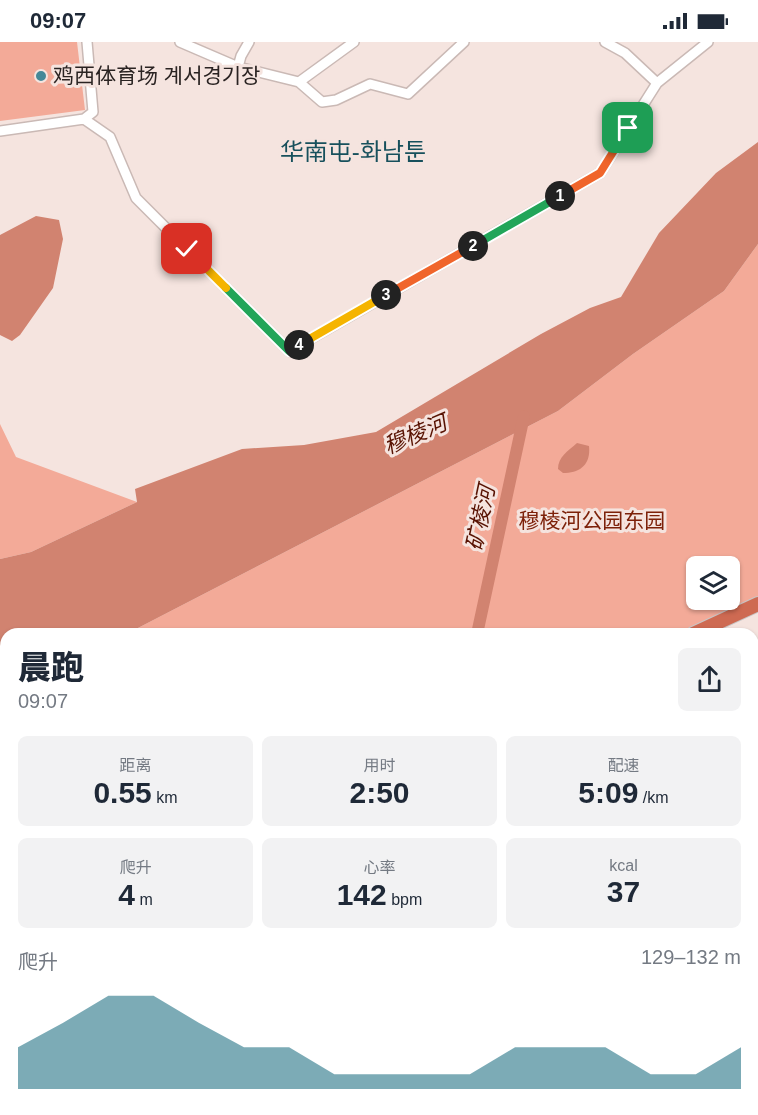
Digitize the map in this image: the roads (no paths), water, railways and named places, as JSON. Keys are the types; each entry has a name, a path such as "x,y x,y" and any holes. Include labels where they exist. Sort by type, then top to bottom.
{"highway":[{"path":"706,628 758,604"},
{"path":"725,628 758,613"}],"street":[{"path":"0,131 84,119 93,112 87,42"},
{"path":"180,42 238,67 299,82 322,102 336,100 370,84 408,94 464,42"},
{"path":"238,67 249,42"},
{"path":"299,82 354,42"},
{"path":"605,42 624,53 657,82"},
{"path":"84,119 110,137 136,198 289,351 600,173 657,82 708,42"}],"water":[{"name":"穆棱河","path":"758,142 758,244 724,291 633,354 558,411 138,628 0,628 0,559 31,552 137,502 135,489 242,449 304,445 376,432 541,334 590,308 621,297 659,233 716,173"},
{"path":"36,216 59,220 63,239 53,288 20,335 12,341 0,335 0,235"},
{"path":"577,443 589,446 586,463 575,471 563,473 558,469 560,461 564,454"}],"waterway":[{"name":"矿棱河","path":"478,628 524,416"}],"place":[{"name":"鸡西体育场 계서경기장","path":"41,76"}],"district":[{"name":"华南屯-화남툰","path":"353,152"}],"park label":[{"name":"穆棱河公园东园","path":"592,521"}]}
